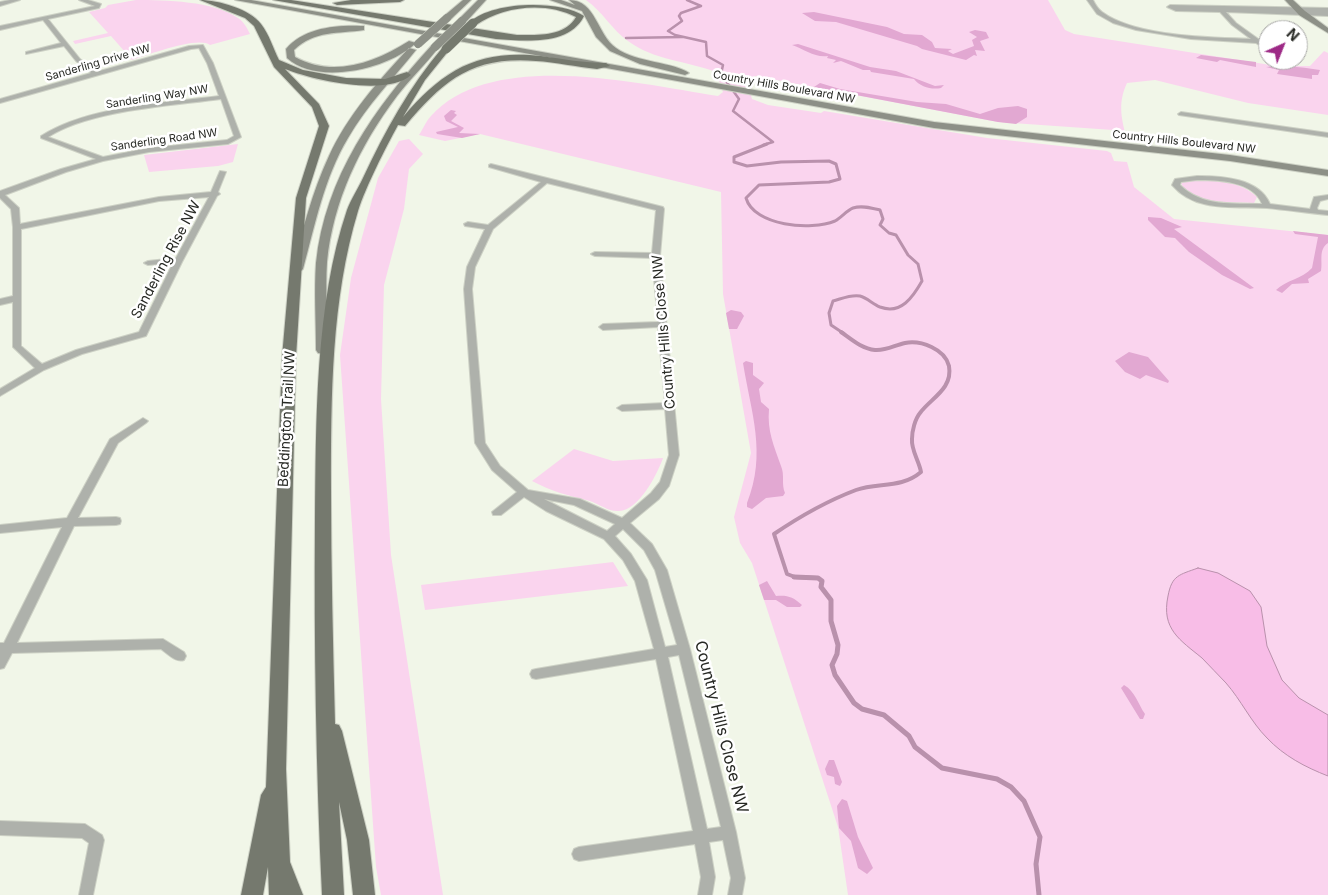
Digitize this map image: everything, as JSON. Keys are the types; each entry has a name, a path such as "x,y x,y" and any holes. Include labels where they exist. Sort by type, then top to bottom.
{"main road":[{"path":"204,0 248,16 258,25 278,67 316,106 324,126 302,198 294,280"},
{"name":"Country Hills Boulevard NW","path":"239,0 606,66 701,80"},
{"name":"Country Hills Boulevard NW","path":"277,0 993,133 1229,158 1328,173"},
{"path":"303,0 354,4 400,0"},
{"path":"436,35 368,28 341,28 307,37 294,44 290,49 290,53 291,58 296,62 309,66 350,68 385,59 415,44 429,29 440,24 467,0"},
{"path":"323,453 337,274 352,214 376,159 410,95 440,48 482,0"},
{"path":"554,0 588,12"},
{"path":"573,0 588,12 594,21 599,36 616,52 701,80"},
{"path":"1290,0 1300,11 1328,31"},
{"path":"333,895 327,795 325,701 322,262 331,212 349,166 366,133 408,75 440,48 473,23 486,13 498,8 529,2 565,6 580,16 574,27 566,31 549,36 521,38 496,36 372,17"},
{"name":"Beddington Trail NW","path":"280,895 276,769 284,472 294,280 328,168 361,113 415,44"},
{"path":"272,54 284,66 314,76 384,82 408,75"},
{"path":"376,159 420,102 446,77 459,69 493,59 514,57 606,66"},
{"name":"Country Hills Boulevard NW","path":"765,92 974,124 1220,150 1328,166"},
{"path":"325,701 358,840 364,895"},
{"path":"252,895 276,769"},
{"path":"280,857 292,895"}],"street":[{"path":"0,4 17,0"},
{"path":"0,28 45,20 97,7 98,4 82,0"},
{"path":"1090,0 1096,11 1106,18 1145,31 1194,38 1256,41"},
{"path":"1212,0 1256,41"},
{"path":"1220,9 1176,9 1170,7 1328,12"},
{"path":"45,20 64,44 95,74"},
{"path":"28,53 64,44"},
{"name":"Sanderling Drive NW","path":"0,101 191,47 201,46"},
{"name":"Sanderling Road NW","path":"0,194 48,176 103,159 238,137 210,63 201,46"},
{"name":"Sanderling Way NW","path":"103,159 43,137 49,131 90,118 133,109 222,97"},
{"path":"1182,114 1328,135"},
{"path":"490,166 546,181"},
{"name":"Sanderling Rise NW","path":"0,393 41,368 79,352 143,334 179,260 203,222 216,194 222,172"},
{"path":"1267,206 1262,196 1254,190 1231,181 1189,178 1178,181 1176,185 1192,198 1207,203 1267,206 1328,214"},
{"name":"Country Hills Close NW","path":"608,536 655,496 665,483 674,455 656,256 660,209 546,181 490,228 471,267 468,289 480,443 496,468 524,492 550,508 608,536 627,557 641,580 661,653 701,835 708,877 705,895"},
{"path":"0,194 14,208 18,227 17,347 41,368"},
{"name":"Sanderling Rise NW","path":"18,227 159,199 216,194"},
{"path":"1315,212 1313,208 1317,198 1328,198"},
{"path":"468,224 490,228"},
{"path":"595,254 656,256"},
{"path":"148,263 179,260"},
{"path":"0,302 17,298"},
{"path":"603,327 662,324"},
{"path":"622,408 670,406"},
{"path":"0,664 4,648 114,441 143,421"},
{"path":"497,512 524,492"},
{"name":"Country Hills Close NW","path":"524,492 576,502 623,524 648,547 661,570 684,649 729,832 738,878 735,895"},
{"path":"0,529 70,522 116,522"},
{"path":"4,648 163,644 180,656"},
{"path":"536,674 684,649"},
{"path":"0,828 86,831 97,840 86,895"},
{"path":"579,854 729,832"}],"shaded area":[{"path":"136,0 175,1 216,8 228,12 240,20 250,34 210,45 204,43 184,44 132,60 111,36 75,44 73,41 108,33 89,12 105,8 108,5"},
{"path":"586,0 1048,0 1065,30 1074,34 1258,63 1258,70 1308,70 1308,66 1324,51 1328,53 1328,115 1248,103 1155,80 1127,83 1121,103 1126,136 1113,130 998,122 755,76 747,80 752,99 768,105 821,113 824,111 987,138 1107,151 1111,153 1114,161 1127,162 1134,187 1174,219 1328,235 1328,895 848,895 838,827 752,563 740,543 734,517 751,453 723,294 721,192 480,134 445,141 419,135 431,116 458,95 491,82 528,77 568,76 649,84 718,96 723,92 716,72 659,56 638,47 622,37"},
{"path":"814,12 887,27 904,34 922,35 932,42 935,48 952,49 948,51 953,54 974,46 972,40 977,37 969,32 975,30 986,32 989,38 980,41 985,51 975,50 977,56 974,55 966,60 922,49 836,22 815,21 802,13"},
{"path":"798,44 870,67 896,71 935,86 944,85 938,89 930,88 919,84 914,79 871,72 870,70 863,70 841,61 833,63 836,60 827,58 828,56 814,54 792,45"},
{"path":"1201,55 1256,62 1256,67 1220,60 1217,62 1196,58"},
{"path":"1279,70 1320,70 1318,75 1312,75 1312,79 1277,74"},
{"path":"820,83 840,89 917,102 946,104 980,114 998,108 1018,106 1027,109 1027,117 1016,124 998,122 814,87"},
{"path":"451,110 456,111 454,113 457,115 451,121 464,128 459,133 480,134 462,138 437,134 436,132 458,127 446,121 444,116"},
{"path":"409,139 423,154 409,169 404,209 384,285 381,399 391,555 443,895 381,895 376,867 340,355 351,278 378,178 399,141"},
{"path":"238,144 233,162 218,166 149,172 144,155"},
{"path":"1189,180 1233,184 1250,191 1257,197 1254,203 1202,199 1185,190 1181,183"},
{"path":"1148,217 1161,218 1182,227 1174,229 1254,288 1250,289 1222,275 1189,252 1175,238 1165,237 1148,220"},
{"path":"1293,231 1328,235 1328,243 1322,252 1321,271 1308,279 1309,283 1292,284 1282,293 1276,290 1284,284 1304,275 1312,268 1318,237 1295,234"},
{"path":"731,310 741,312 744,316 737,329 729,329 726,313"},
{"path":"1129,352 1148,357 1169,381 1168,383 1146,375 1140,379 1125,372 1115,361"},
{"path":"746,361 753,363 753,375 764,383 759,389 761,402 769,409 770,431 782,469 785,493 783,496 766,498 752,509 747,507 747,503 753,485 757,450 756,433 743,363"},
{"path":"574,449 613,461 663,458 652,482 640,498 626,509 615,511 532,481"},
{"path":"613,562 628,586 425,610 421,585"},
{"path":"1198,568 1218,573 1250,591 1261,607 1267,646 1282,680 1299,698 1328,715 1328,776 1311,769 1280,750 1261,732 1226,683 1174,633 1167,617 1170,589 1177,577"},
{"path":"767,581 776,596 790,597 802,605 800,607 787,607 776,600 764,600 759,585"},
{"path":"1124,685 1134,694 1145,714 1143,719 1140,719 1121,688"},
{"path":"829,760 834,760 842,782 840,786 835,784 834,777 827,775 825,769"},
{"path":"842,799 847,801 858,837 873,868 867,874 858,868 851,841 839,828 837,806"}],"waterway":[{"path":"687,0 701,6 681,13 679,16 682,21 668,31 675,35 706,42 707,56 723,65 721,74 739,99 733,111 773,142 763,145"},
{"path":"626,38 682,37"},
{"path":"767,144 734,157 734,162 747,166 781,162 829,161 836,164 840,179 829,182 759,185 746,198 751,207 760,215 784,224 812,226 835,221 848,210 856,207 880,210 883,219 880,225 889,233 896,235 908,255 918,264 922,281 915,293 900,307 887,309 860,296 850,296 833,301 829,313 831,325 843,333"},
{"path":"806,578 795,577 787,574 774,534 845,494 864,488 906,481 921,472 912,443 914,425 920,413 944,387 948,381 949,374 947,360 938,350 925,344 911,342 883,350 875,350 866,348 841,332"},
{"path":"794,577 806,578"},
{"path":"806,578 818,578 822,581 821,587 831,600 831,621 838,645 837,654 832,665 835,675 854,703 862,709 884,715 909,736 915,747 942,768 997,779 1011,787 1024,801 1040,837 1036,864 1039,895"},
{"path":"806,578 817,578"}]}
